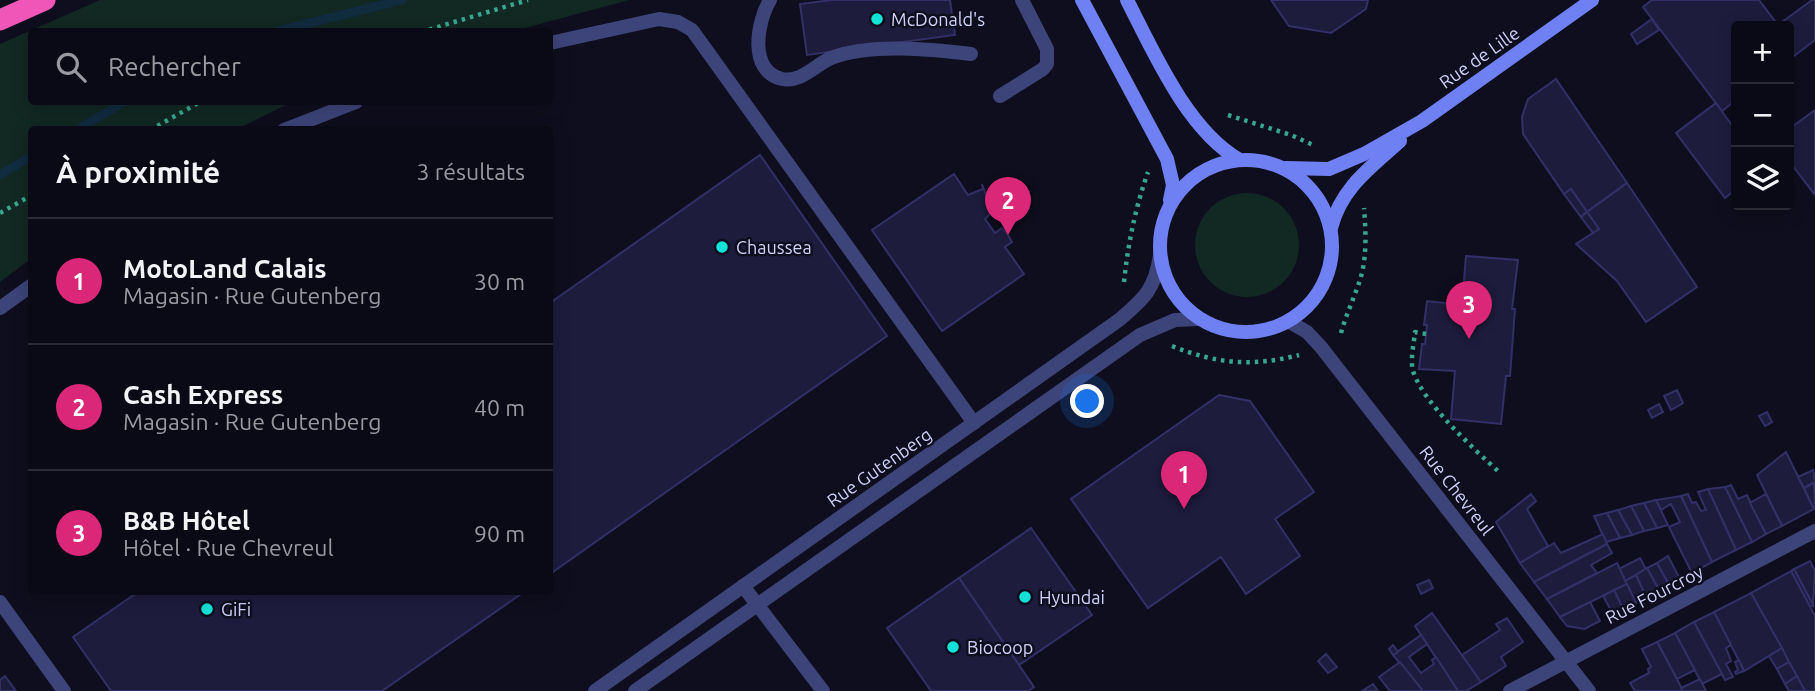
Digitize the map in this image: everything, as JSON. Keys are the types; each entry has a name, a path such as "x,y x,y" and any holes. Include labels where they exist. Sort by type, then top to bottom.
{"highway":[{"path":"0,20 45,0"}],"main road":[{"path":"1082,0 1167,159 1173,185 1166,214 1160,241 1160,255 1166,280 1180,302 1199,319 1221,329 1244,332 1267,330 1288,321 1308,306 1322,287 1332,252 1331,228 1321,203 1313,192 1293,174 1281,168 1268,163 1240,160 1214,167 1190,181 1180,191 1166,214"},
{"path":"1127,0 1194,118 1216,144 1240,160"},
{"name":"Rue de Lille","path":"1281,168 1313,170 1343,165 1422,121 1592,0"},
{"name":"Rue de Lille","path":"1331,228 1339,205 1355,182 1422,121"}],"street":[{"path":"770,0 761,18 758,50 771,73 781,79 793,80 831,58 874,51 919,48 971,54"},
{"path":"1000,96 1048,64 1047,49 1022,0"},
{"path":"553,42 659,19 678,22 692,30 974,423"},
{"path":"294,126 348,105"},
{"name":"Rue Gutenberg","path":"595,691 1138,304 1154,282 1160,255"},
{"path":"0,308 28,288"},
{"path":"635,691 1140,334 1175,320 1199,319"},
{"name":"Rue Chevreul","path":"1288,321 1307,332 1321,346 1589,691"},
{"name":"Rue Fourcroy","path":"1510,691 1815,531"},
{"path":"743,586 823,691"},
{"path":"0,603 64,691"}],"path":[{"path":"434,28 528,0"},
{"path":"157,126 195,105"},
{"path":"1228,116 1291,135 1322,148"},
{"path":"1124,282 1134,218 1149,168"},
{"path":"0,213 28,197"},
{"path":"1340,333 1360,280 1364,258 1364,206"},
{"path":"1426,334 1415,332 1413,370 1439,410 1464,440 1499,472"},
{"path":"1165,342 1198,357 1234,363 1271,362 1307,353"}],"green space":[{"path":"100,0 629,0 525,28 36,28"},
{"path":"28,32 28,105 286,105 243,126 28,126 28,261 0,282 0,44"},
{"path":"1247,193 1267,197 1284,208 1295,225 1299,245 1295,265 1284,282 1267,293 1247,297 1227,293 1210,282 1199,265 1195,245 1199,225 1210,208 1227,197"}],"building":[{"name":"McDonald's","path":"832,0 950,0 955,35 807,55 800,4"},
{"path":"1271,0 1368,0 1366,9 1331,33 1289,26"},
{"path":"1652,0 1759,0 1775,21 1731,21 1731,104 1722,111 1643,7"},
{"path":"1812,0 1815,0 1815,40 1794,56 1794,21 1783,21"},
{"path":"1652,19 1659,30 1637,44 1631,34"},
{"path":"1556,79 1627,183 1587,212 1571,189 1564,194 1523,134 1522,117 1528,99"},
{"path":"1716,103 1731,124 1731,193 1725,198 1676,133"},
{"path":"1815,110 1815,195 1794,168 1794,125"},
{"path":"760,155 887,336 553,572 553,301"},
{"path":"954,174 968,195 983,189 982,184 994,217 991,213 985,219 995,233 1002,228 1008,235 1012,242 1005,247 1024,274 942,331 872,230"},
{"path":"1627,183 1697,287 1646,322 1617,281 1576,244 1599,229 1587,212"},
{"path":"1571,189 1587,212 1581,217 1564,194"},
{"path":"1587,212 1599,229 1593,233 1581,217"},
{"path":"1466,256 1518,260 1512,309 1515,309 1510,376 1506,376 1501,424 1451,419 1455,371 1419,369 1422,344 1425,344 1427,301 1462,305"},
{"path":"1677,390 1683,403 1671,410 1664,396"},
{"path":"1219,395 1250,401 1314,492 1275,519 1300,556 1246,594 1221,557 1148,608 1071,499"},
{"path":"1659,404 1663,412 1652,418 1648,410"},
{"path":"1767,412 1772,422 1765,426 1759,416"},
{"path":"1786,452 1814,509 1782,526 1757,475"},
{"path":"1813,470 1815,482 1804,488 1798,477"},
{"path":"1814,483 1815,509 1804,488"},
{"path":"1731,485 1738,499 1747,495 1766,534 1752,542 1725,487"},
{"path":"1725,487 1752,542 1736,550 1708,489"},
{"path":"1708,489 1736,550 1712,562 1681,496 1688,494 1692,503 1696,502 1701,511 1706,510 1698,492"},
{"path":"1531,494 1536,501 1527,509 1548,546 1520,563 1496,522"},
{"path":"1766,494 1782,526 1766,534 1750,503"},
{"path":"1681,496 1712,562 1692,573 1669,527 1680,522 1671,504 1661,510 1656,500"},
{"path":"1656,500 1668,525 1657,528 1644,503"},
{"path":"1644,503 1657,528 1644,531 1631,506"},
{"path":"1631,506 1644,531 1632,535 1618,510"},
{"path":"1618,510 1632,535 1620,538 1607,513"},
{"path":"1607,513 1620,538 1606,542 1594,516"},
{"name":"Hyundai","path":"1031,528 1092,615 1019,665 959,578"},
{"path":"1603,534 1607,544 1534,582 1520,563 1554,543 1561,553"},
{"path":"1607,544 1612,553 1591,565 1597,573 1547,599 1534,582"},
{"path":"1668,556 1680,579 1669,585 1657,563"},
{"path":"1640,558 1646,569 1625,581 1619,569"},
{"path":"1810,561 1815,571 1813,605 1794,569"},
{"path":"1617,563 1627,584 1560,617 1547,599"},
{"path":"1657,563 1669,585 1659,590 1647,568"},
{"path":"1647,568 1659,590 1646,597 1636,575"},
{"path":"1794,569 1813,605 1810,607 1791,571"},
{"path":"1791,571 1815,616 1815,691 1805,691 1751,593"},
{"path":"1636,575 1646,597 1636,603 1625,581"},
{"name":"Biocoop","path":"959,578 1034,687 1028,691 931,691 887,628"},
{"path":"1429,580 1433,588 1421,594 1417,585"},
{"path":"1627,584 1636,603 1623,609 1614,590"},
{"path":"1614,590 1623,609 1613,614 1603,596"},
{"path":"1751,593 1782,648 1744,671 1714,612"},
{"path":"134,595 520,595 382,691 111,691 73,637"},
{"path":"1590,602 1600,621 1585,629 1567,626 1560,617"},
{"path":"1714,612 1731,645 1726,648 1731,661 1726,664 1733,677 1725,680 1694,622"},
{"path":"1432,613 1481,682 1466,691 1458,691 1415,626"},
{"path":"1507,618 1523,642 1501,657 1506,666 1481,682 1462,655 1500,630 1496,624"},
{"path":"1694,622 1722,674 1702,684 1675,633"},
{"path":"1675,633 1695,670 1677,679 1657,642"},
{"path":"1421,635 1427,644 1409,657 1421,673 1434,664 1432,660 1436,657 1458,691 1423,691 1393,655"},
{"path":"1657,642 1683,691 1635,691 1630,683 1649,673 1648,669 1651,667 1642,649"},
{"path":"1393,645 1398,652 1393,655 1389,649"},
{"path":"1782,648 1789,662 1777,669 1769,656"},
{"path":"1326,654 1337,667 1328,673 1318,661"},
{"path":"1739,660 1744,671 1736,674 1738,670 1735,662"},
{"path":"1400,662 1423,691 1390,691 1379,677"},
{"path":"1789,662 1797,676 1785,684 1777,669"},
{"path":"5,676 16,691 0,691 0,680"},
{"path":"1797,676 1805,691 1789,691 1785,684"},
{"path":"1700,679 1706,691 1683,691 1681,688"},
{"path":"1373,684 1378,691 1362,691"}],"waterway":[{"path":"290,28 402,0"},
{"path":"84,126 119,105"},
{"path":"0,175 28,158"}],"place":[{"name":"McDonald's","path":"877,19"},
{"name":"Cash Express","path":"1008,235"},
{"name":"Chaussea","path":"722,247"},
{"name":"B&B Hôtel","path":"1469,339"},
{"name":"MotoLand Calais","path":"1184,509"},
{"name":"Hyundai","path":"1025,597"},
{"name":"GiFi","path":"207,609"},
{"name":"Biocoop","path":"953,647"}]}
